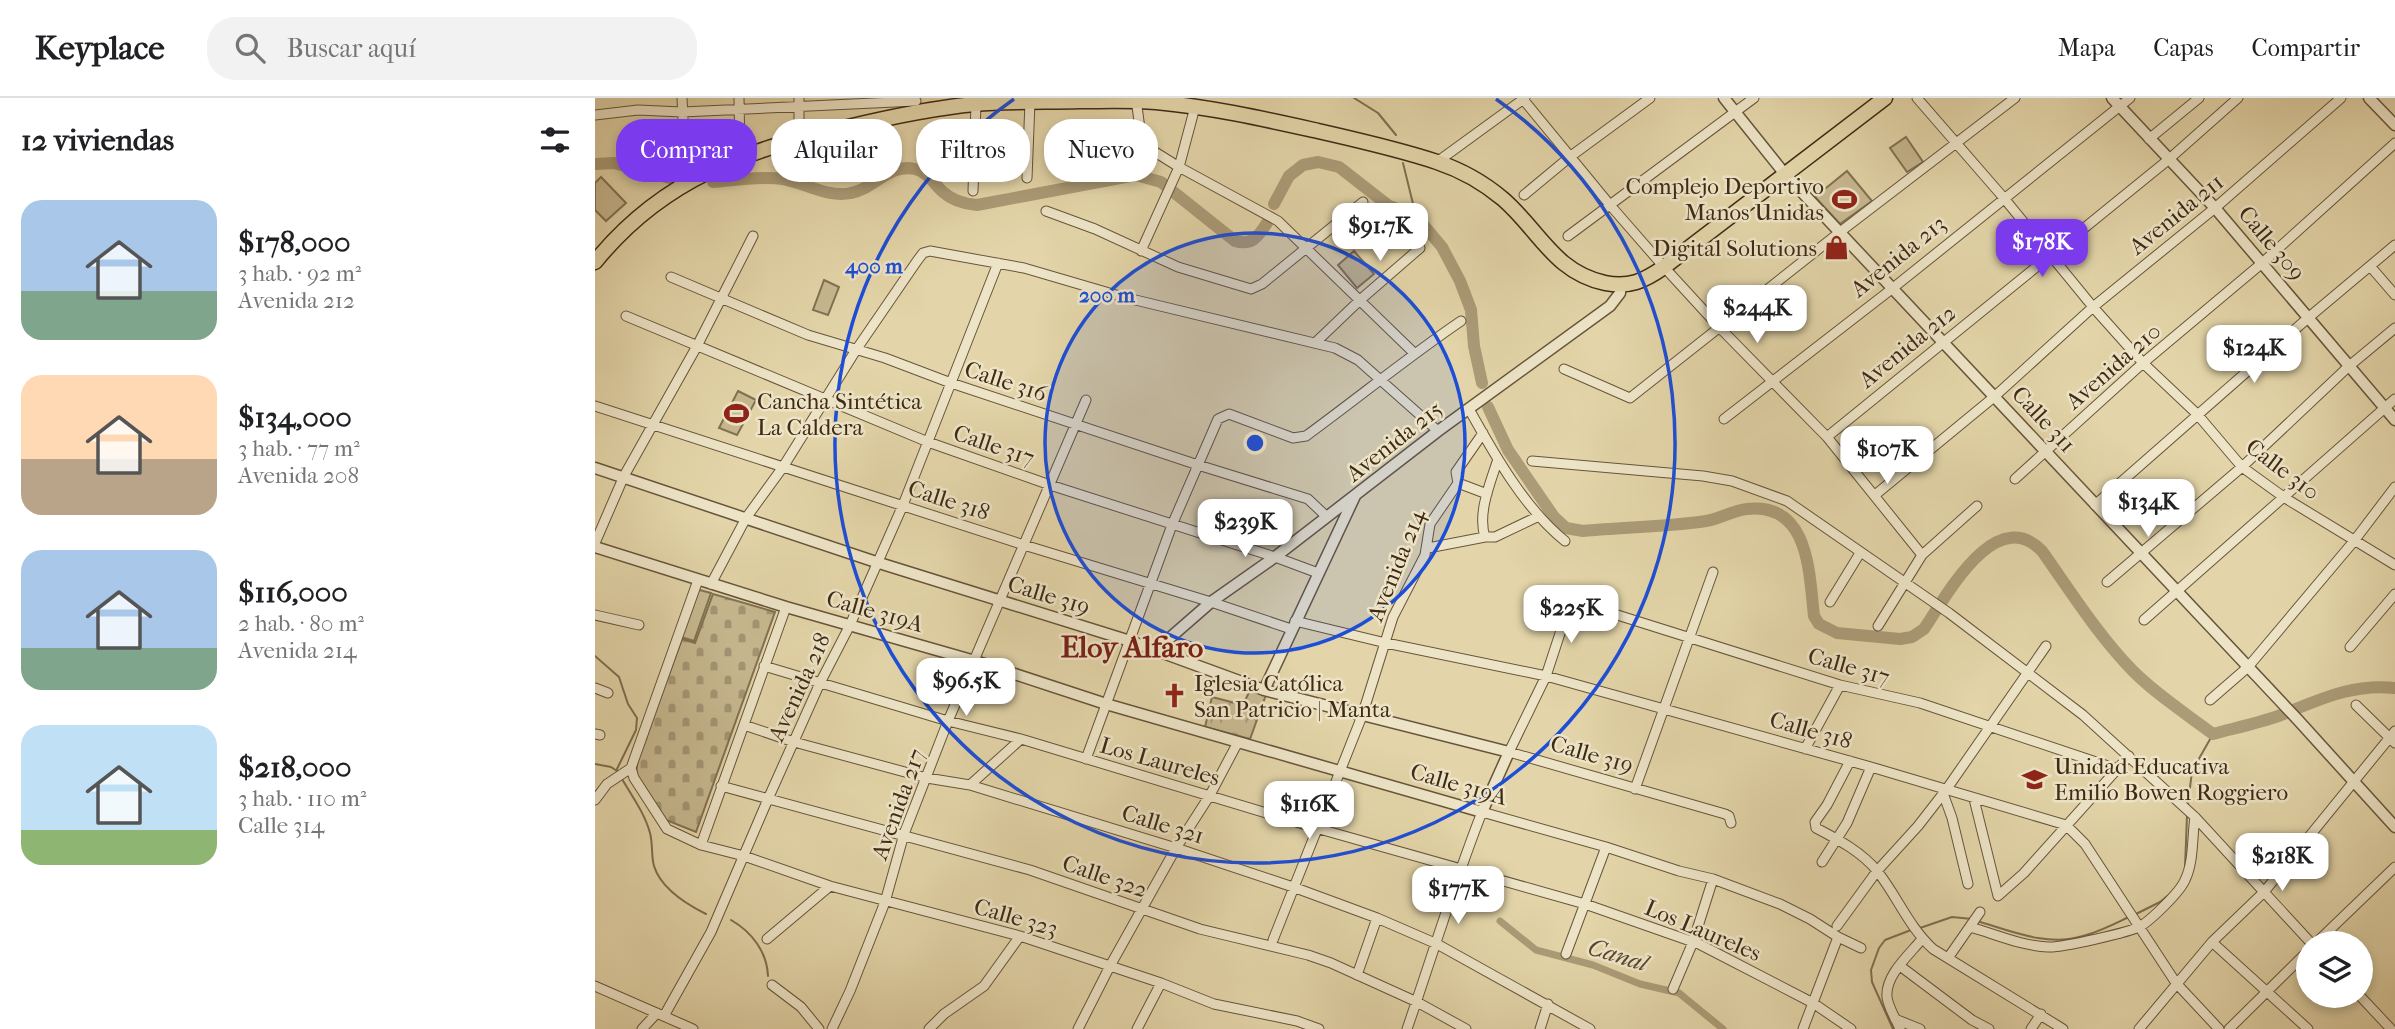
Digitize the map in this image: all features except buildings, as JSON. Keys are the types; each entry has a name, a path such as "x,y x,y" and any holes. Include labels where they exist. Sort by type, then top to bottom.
{"main road":[{"path":"865,119 916,104 1136,100 1270,120 1437,162 1469,176 1504,200 1571,271 1593,280 1621,285 1641,282 1664,267 1885,98"},
{"path":"595,262 624,230 686,183"}],"street":[{"path":"682,98 686,183"},
{"path":"739,98 739,119"},
{"path":"1437,162 1523,98 1664,267 1827,437 1922,555"},
{"path":"1524,195 1571,156 1650,98"},
{"name":"Calle 311","path":"1724,98 1784,173 2298,720 2395,827"},
{"path":"1568,236 1754,98"},
{"name":"Calle 310","path":"1917,98 2093,307 2143,363 2197,414 2242,467 2285,498 2395,565"},
{"path":"1564,369 1630,398 2015,98"},
{"name":"Avenida 213","path":"1724,419 1893,288 2115,102 2130,98"},
{"path":"2149,139 2199,98"},
{"name":"Avenida 212","path":"1827,437 2168,160 2238,98"},
{"name":"Avenida 211","path":"1875,495 1994,397 2093,307 2215,208 2341,98"},
{"path":"2368,98 2395,125"},
{"path":"1136,100 1143,142 1147,147 1278,221 1414,354"},
{"path":"595,115 638,110 682,112 739,109 799,102 916,104"},
{"path":"1029,119 1030,102"},
{"name":"Calle 309","path":"2115,102 2215,208 2395,420"},
{"path":"973,191 976,104"},
{"path":"1141,251 1179,167 1195,107"},
{"name":"Avenida 210","path":"2015,479 2143,363 2261,264 2395,144"},
{"path":"1046,211 1095,229 1178,267 1251,289 1262,284 1363,202"},
{"path":"595,545 624,476 697,346 753,236"},
{"path":"2095,505 2395,244"},
{"path":"1315,343 1420,248"},
{"path":"711,583 746,518 783,467 856,350 917,261 923,253 930,251 1024,268 1123,297 1315,343 1352,356 1438,431"},
{"name":"Avenida 218","path":"642,1029 661,1014 711,932 820,683 850,625 903,505 998,263"},
{"path":"2370,266 2395,295"},
{"name":"Calle 316","path":"671,276 808,335 1308,499 1327,517"},
{"name":"Avenida 215","path":"1264,690 1356,494 1610,306 1620,293 1621,285"},
{"name":"Calle 317","path":"626,316 928,442 1318,573"},
{"path":"1086,759 1172,525 1218,419 1229,414 1293,438 1306,436 1461,321"},
{"path":"2107,582 2242,467 2349,366 2395,328"},
{"path":"2144,620 2395,399"},
{"name":"Avenida 217","path":"832,1029 885,902 904,834 948,721 1086,400"},
{"name":"Calle 318","path":"595,406 1024,545 1211,602 1293,625 1546,676 2066,825"},
{"path":"1469,410 1498,458 1539,516 1565,541"},
{"name":"Avenida 214","path":"1273,940 1362,716 1393,617 1428,548 1427,531 1458,483 1456,472 1483,433"},
{"path":"1485,537 1482,530 1487,494 1498,458"},
{"path":"1532,461 1703,476 1732,481 1787,501 1933,602 2083,715 2195,817 2302,931"},
{"name":"Calle 319","path":"595,468 876,562 1130,641 1264,690 1509,752 1725,814 1729,816 1731,823"},
{"path":"1458,483 1487,494"},
{"path":"2210,700 2248,667 2354,541 2395,486"},
{"path":"1156,650 1211,602 1275,557 1356,494"},
{"path":"1878,626 1922,555 1977,506"},
{"path":"1428,548 1495,537 1539,516"},
{"name":"Calle 319A","path":"595,545 698,580 1106,704 1713,879 1780,904 1861,948"},
{"path":"1830,602 1860,553"},
{"path":"1635,789 1713,572"},
{"path":"595,800 607,784 628,770 698,580"},
{"path":"2350,647 2395,594"},
{"name":"Calle 317","path":"1546,676 1570,603 1576,602 1840,685 1920,703 2117,769"},
{"path":"701,845 786,607"},
{"path":"595,615 639,625"},
{"path":"1837,926 1877,871 1945,792 2046,646"},
{"name":"Los Laureles","path":"764,666 1585,904 1693,942 1813,1003 1851,1029"},
{"path":"1407,1029 1437,944 1459,869 1509,752 1546,676"},
{"path":"1805,749 1840,685"},
{"path":"595,688 608,693"},
{"path":"2355,705 2392,741"},
{"name":"Calle 321","path":"744,725 794,742 927,778 969,785 1293,887 1437,944 1590,1029"},
{"path":"2139,1029 2213,942 2264,892 2353,783 2392,741 2395,731"},
{"path":"969,785 1021,739"},
{"path":"1078,1029 1141,910 1210,795 1238,742"},
{"path":"1974,799 1998,896 2024,873 2129,756"},
{"path":"1850,761 1814,825 1860,853 1877,871 1920,937 1948,958 2063,1029"},
{"path":"1822,862 1847,822 1871,767"},
{"name":"Calle 323","path":"628,770 667,829 701,845 744,856 885,902 1020,936 1161,983 1214,1004 1297,1021 1319,1029"},
{"name":"Calle 322","path":"721,786 1030,870 1210,932 1308,955 1416,1002 1466,1029"},
{"path":"1945,792 1968,884"},
{"path":"1971,925 2030,945 2049,947 2066,946 2139,924 2179,890 2185,881 2195,817"},
{"path":"2066,825 2085,844 2176,983 2218,1029"},
{"path":"1566,954 1606,847"},
{"path":"2327,931 2395,867"},
{"path":"1673,989 1693,942 1713,879"},
{"path":"767,939 830,886"},
{"path":"1948,958 1980,912"},
{"path":"1357,975 1377,918"},
{"path":"929,1029 944,1014 984,986 1020,936"},
{"path":"1803,1029 1838,937"},
{"path":"1900,1029 1887,997 1889,983 1920,937"},
{"path":"2213,942 2308,1029"},
{"path":"2229,1029 2296,963"},
{"path":"1900,966 1972,1020 1989,1029"},
{"path":"1137,1029 1161,983"},
{"path":"772,985 801,1007 819,1029"},
{"path":"595,986 693,1029"},
{"path":"1540,1029 1548,1004"},
{"path":"2371,1008 2391,1029"},
{"path":"2031,1029 2041,1014"},
{"path":"1895,1019 1920,1029"}],"green space":[{"path":"1906,137 1923,162 1907,172 1890,148"},
{"name":"Complejo Deportivo Manos Unidas","path":"1847,171 1872,201 1840,224 1815,197"},
{"path":"601,177 626,203 606,221 595,210 595,183"},
{"path":"1354,251 1374,274 1357,288 1338,265"},
{"path":"824,280 839,287 828,315 813,310"},
{"name":"Cancha Sintética La Caldera","path":"738,391 756,400 737,435 719,428"},
{"path":"696,589 711,593 694,641 678,636"},
{"path":"713,594 775,612 696,832 666,820 636,775 638,758 682,639 695,643"},
{"path":"1251,688 1267,692 1250,739 1205,727 1212,697 1243,705"}],"waterway":[{"path":"1354,98 1378,113 1396,135"},
{"path":"1274,204 1289,176 1303,165 1318,162 1339,167 1389,206 1416,216 1442,247 1460,281 1471,310 1474,346 1482,383"},
{"path":"1403,163 1416,216"},
{"path":"595,164 616,164"},
{"path":"757,179 783,179 825,192 842,194 859,191 897,170 915,169 924,173 951,198 977,205 1136,175 1161,182 1235,241 1246,242 1254,239 1267,223"},
{"path":"1488,407 1508,450 1554,517 1566,528 1583,531 1691,523 1747,509 1768,510 1783,517 1795,529 1802,544 1814,616 1819,624 1837,633 1900,639 1912,637 1924,629 1974,560 1990,546 2007,538 2024,539 2042,551 2096,628 2133,671 2161,696 2213,734 2273,718 2350,690 2395,688"},
{"path":"595,656 619,677 628,704 637,718 636,730 617,769"},
{"path":"2188,804 2192,771 2213,734"},
{"path":"595,764 617,771"},
{"path":"622,779 648,826 657,874 675,895 706,914"},
{"path":"2185,867 2187,816"},
{"path":"2134,915 2160,902 2171,893"},
{"path":"1920,928 1952,917 1972,919"},
{"path":"1977,921 2016,933 2056,940 2089,934 2129,917"},
{"path":"731,920 745,930 757,944 765,959 768,976"},
{"name":"Canal","path":"1500,921 1536,950 1593,965 1640,984 1679,993 1723,1029"},
{"path":"1893,1029 1872,982 1871,970 1885,940 1911,930"}],"place":[{"name":"Complejo Deportivo Manos Unidas","path":"1844,199"},
{"name":"Digital Solutions","path":"1837,248"},
{"name":"Cancha Sintética La Caldera","path":"737,414"},
{"name":"Iglesia Católica San Patricio | Manta","path":"1174,696"},
{"name":"Unidad Educativa Emilio Bowen Roggiero","path":"2034,779"}],"district":[{"name":"Eloy Alfaro","path":"1132,647"}]}
